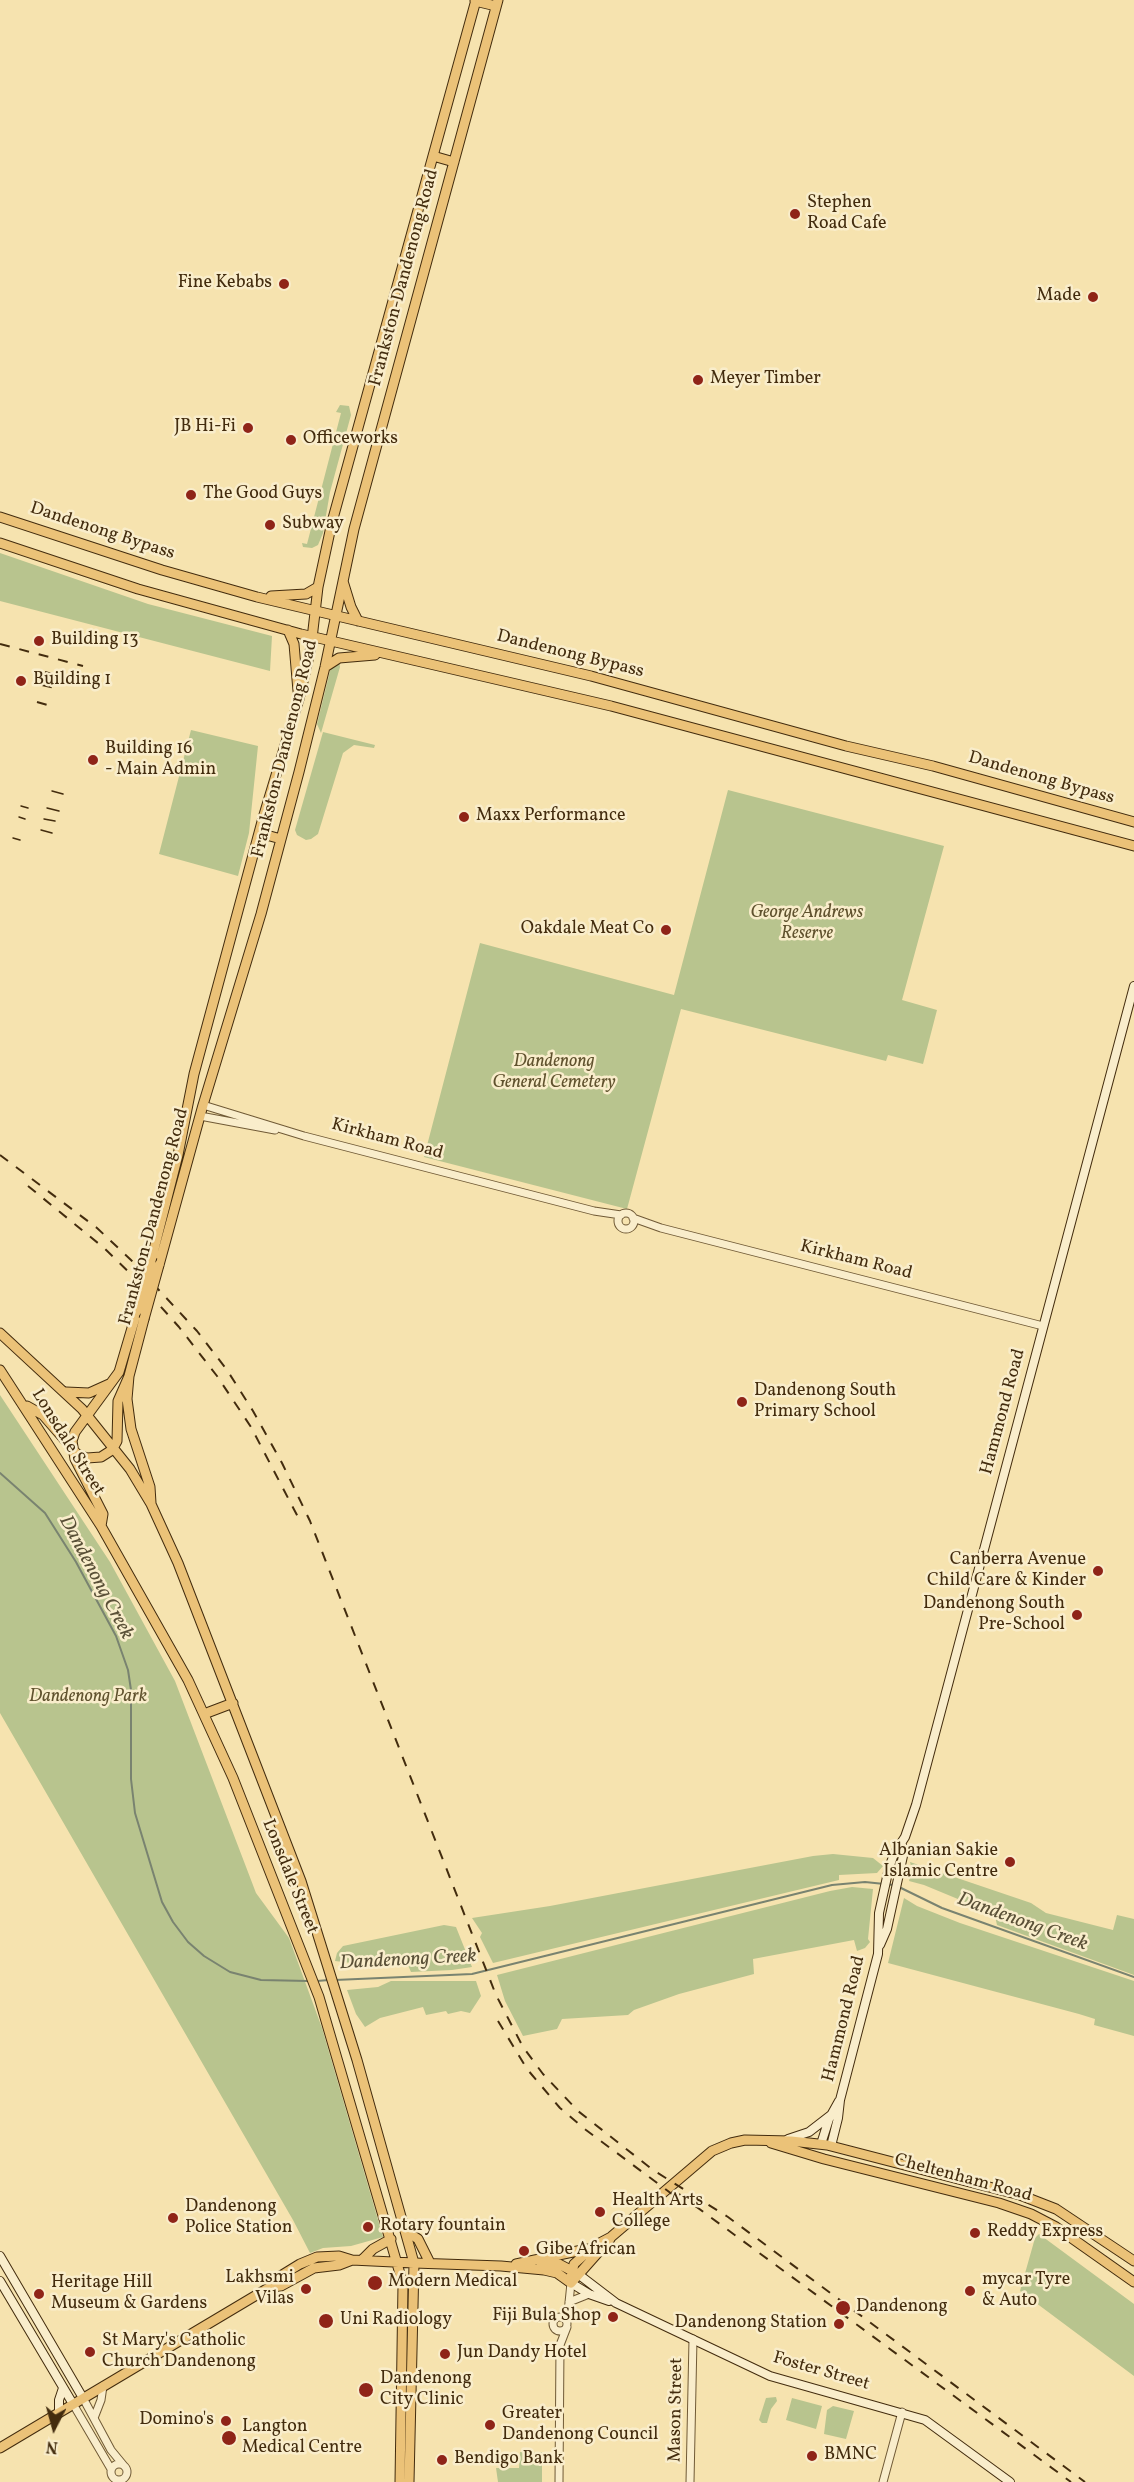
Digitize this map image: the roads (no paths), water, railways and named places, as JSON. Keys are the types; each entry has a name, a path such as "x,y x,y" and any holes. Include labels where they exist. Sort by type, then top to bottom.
{"main road":[{"path":"476,0 497,3"},
{"name":"Frankston-Dandenong Road","path":"71,1448 75,1432 114,1381 121,1367 137,1311 178,1155 194,1074 259,833 299,699 312,637 318,586 332,522 476,0"},
{"name":"Frankston-Dandenong Road","path":"151,1504 150,1487 129,1417 126,1395 129,1376 203,1105 281,839 325,667 343,578 497,3"},
{"path":"433,156 454,162"},
{"name":"Dandenong Bypass","path":"0,517 140,563 257,597 591,676 846,746 966,775 1131,820"},
{"path":"0,543 138,589 312,637 655,717 1134,846"},
{"path":"343,578 351,608 358,621"},
{"path":"257,597 298,596 318,586"},
{"path":"288,630 294,644 299,699"},
{"path":"325,667 339,658 384,654"},
{"path":"259,833 281,839"},
{"path":"229,946 249,952"},
{"name":"Hammond Road","path":"879,1946 878,1926 889,1868 894,1854 902,1845 916,1804 1134,986"},
{"name":"Kirkham Road","path":"187,1106 203,1105"},
{"path":"187,1106 200,1116"},
{"name":"Lonsdale Street","path":"0,1333 66,1392 88,1416 114,1447 151,1504 173,1553 294,1860 357,2060 381,2150 407,2232"},
{"name":"Lonsdale Street","path":"0,1370 101,1526 169,1646 204,1714 233,1778 319,1997 391,2239 404,2292 400,2482"},
{"path":"23,1404 43,1416 71,1448 82,1456 95,1458 104,1456 114,1447 119,1435 118,1401 129,1376"},
{"path":"66,1392 93,1392 114,1381"},
{"path":"71,1448 103,1514 101,1526"},
{"path":"204,1714 233,1703"},
{"name":"Hammond Road","path":"831,2146 840,2100 879,1946 887,1929 904,1852 902,1845"},
{"path":"299,1945 319,1940"},
{"name":"Hammond Road","path":"821,2144 831,2115 840,2100"},
{"path":"783,2140 807,2133 831,2115"},
{"name":"Cheltenham Road","path":"574,2272 575,2262 594,2246 611,2237 717,2149 741,2140 783,2140 831,2146 933,2171 1036,2200 1075,2221 1134,2261"},
{"name":"Cheltenham Road","path":"767,2141 824,2159 999,2203 1031,2214 1056,2227 1133,2278"},
{"path":"821,2144 824,2159"},
{"path":"824,2159 831,2146"},
{"path":"929,2186 933,2171"},
{"path":"1031,2214 1036,2200"},
{"path":"407,2232 414,2263 409,2482"},
{"path":"407,2232 418,2239 430,2263"},
{"name":"Cheltenham Road","path":"574,2272 603,2250 611,2237"},
{"path":"363,2260 373,2249 391,2239"},
{"path":"516,2264 575,2253 594,2246"},
{"path":"0,2256 83,2398"},
{"name":"Foster Street","path":"0,2448 270,2287 274,2280 300,2264 317,2257 339,2256 352,2260 501,2266 556,2272 589,2294 616,2303 774,2378 902,2412 927,2421 1010,2482"},
{"name":"Foster Street","path":"501,2266 552,2263 574,2272 616,2303"},
{"path":"571,2283 574,2272"},
{"path":"0,2281 73,2404"},
{"path":"59,2413 59,2400 63,2388"}],"street":[{"name":"Kirkham Road","path":"203,1105 304,1136 594,1211 621,1215"},
{"path":"200,1116 304,1136"},
{"name":"Kirkham Road","path":"594,1211 618,1223"},
{"path":"628,1213 633,1218 632,1227 623,1229 618,1223 621,1215 628,1213"},
{"name":"Kirkham Road","path":"633,1218 661,1228 1042,1326"},
{"name":"Kirkham Road","path":"632,1227 661,1228"},
{"path":"559,2482 560,2345 567,2325 571,2283"},
{"path":"569,2302 578,2296 589,2294"},
{"path":"560,2345 553,2323 557,2318 563,2318 567,2325"},
{"path":"554,2328 561,2332 567,2325"},
{"name":"Mason Street","path":"690,2482 693,2339"},
{"path":"94,2418 102,2400 103,2386"},
{"path":"83,2398 111,2450 126,2469 130,2482"},
{"path":"73,2404 111,2469 112,2477 120,2481 125,2477 126,2469"},
{"path":"883,2482 902,2412"},
{"path":"111,2469 117,2464 126,2469"}],"waterway":[{"name":"Dandenong Creek","path":"0,1473 45,1513 76,1562 116,1636 128,1670 131,1690 131,1779 135,1813 162,1902 173,1922 188,1942 204,1956 230,1972 261,1980 308,1981"},
{"name":"Dandenong Creek","path":"335,1980 472,1974 832,1885 865,1882 894,1885"},
{"name":"Dandenong Creek","path":"899,1887 942,1908 1134,1977"},
{"name":"Dandenong Creek","path":"317,1981 329,1980"}],"tram line":[{"path":"52,791 63,794"},
{"path":"21,806 28,808"},
{"path":"47,808 59,811"},
{"path":"19,817 25,819"},
{"path":"44,819 55,821"},
{"path":"41,830 52,833"},
{"path":"13,838 20,840"}],"railway":[{"path":"0,644 83,666"},
{"path":"45,672 62,677"},
{"path":"42,685 59,689"},
{"path":"37,702 54,707"},
{"path":"0,1155 97,1228 131,1260 197,1331 227,1370 253,1411 282,1463 310,1521 496,1995 523,2047 543,2074 578,2111 653,2170 728,2217 1085,2482"},
{"path":"28,1186 104,1248 136,1279 179,1327 217,1376 251,1427 299,1519"},
{"path":"498,2021 527,2069 560,2108 684,2203"},
{"path":"679,2194 1071,2482"}],"place":[{"name":"Stephen Road Cafe","path":"795,214"},
{"name":"Fine Kebabs","path":"284,284"},
{"name":"Made","path":"1093,297"},
{"name":"Meyer Timber","path":"698,380"},
{"name":"JB Hi-Fi","path":"248,428"},
{"name":"Officeworks","path":"291,440"},
{"name":"The Good Guys","path":"191,495"},
{"name":"Subway","path":"270,525"},
{"name":"Building 13","path":"39,641"},
{"name":"Building 1","path":"21,681"},
{"name":"Building 16 - Main Admin","path":"93,760"},
{"name":"Maxx Performance","path":"464,817"},
{"name":"Oakdale Meat Co","path":"666,930"},
{"name":"Dandenong South Primary School","path":"742,1402"},
{"name":"Canberra Avenue Child Care & Kinder","path":"1098,1571"},
{"name":"Dandenong South Pre-School","path":"1077,1615"},
{"name":"Albanian Sakie Islamic Centre","path":"1010,1862"},
{"name":"Health Arts College","path":"600,2212"},
{"name":"Dandenong Police Station","path":"173,2218"},
{"name":"Rotary fountain","path":"368,2227"},
{"name":"Reddy Express","path":"975,2233"},
{"name":"Gibe African","path":"524,2251"},
{"name":"Modern Medical","path":"375,2283"},
{"name":"Lakhsmi Vilas","path":"306,2289"},
{"name":"mycar Tyre & Auto","path":"970,2291"},
{"name":"Heritage Hill Museum & Gardens","path":"39,2294"},
{"name":"Dandenong","path":"843,2308"},
{"name":"Fiji Bula Shop","path":"613,2317"},
{"name":"Uni Radiology","path":"326,2321"},
{"name":"Dandenong Station","path":"839,2324"},
{"name":"St Mary's Catholic Church Dandenong","path":"90,2352"},
{"name":"Jun Dandy Hotel","path":"445,2354"},
{"name":"Dandenong City Clinic","path":"366,2390"},
{"name":"Domino's","path":"226,2421"},
{"name":"Greater Dandenong Council","path":"490,2425"},
{"name":"Langton Medical Centre","path":"229,2438"},
{"name":"BMNC","path":"812,2456"},
{"name":"Bendigo Bank","path":"442,2460"}],"park label":[{"name":"George Andrews Reserve","path":"807,924"},
{"name":"Dandenong General Cemetery","path":"554,1073"},
{"name":"Dandenong Park","path":"88,1698"}]}
